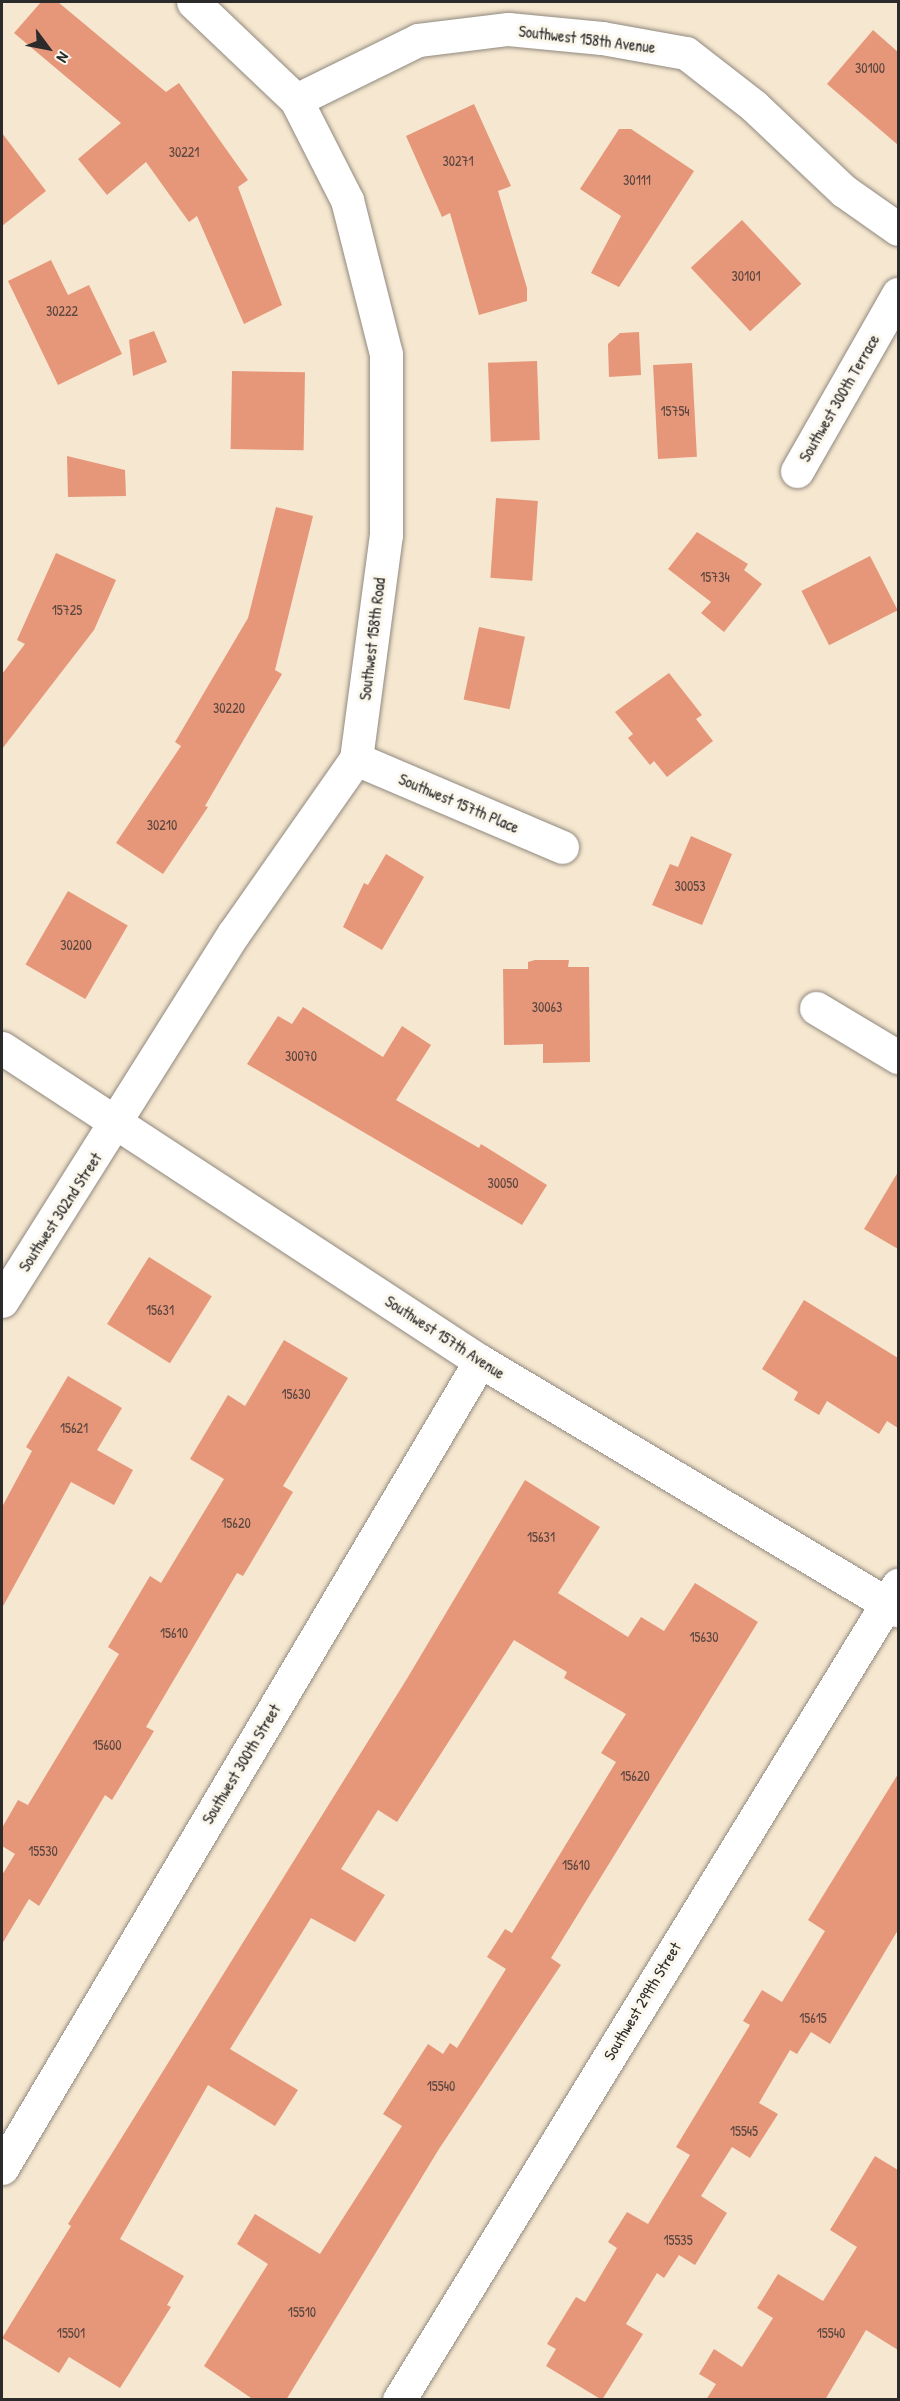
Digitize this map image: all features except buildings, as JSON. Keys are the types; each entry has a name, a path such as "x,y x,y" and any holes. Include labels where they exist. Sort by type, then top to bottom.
{"street":[{"path":"193,2 296,100"},
{"name":"Southwest 158th Avenue","path":"296,100 418,40 508,28 602,38 686,53 754,106 844,190 898,229"},
{"name":"Southwest 158th Road","path":"118,1122 234,933 356,759 386,535 386,354 347,200 296,100"},
{"name":"Southwest 300th Terrace","path":"797,471 898,294"},
{"name":"Southwest 157th Place","path":"356,759 562,847"},
{"path":"816,1008 898,1057"},
{"name":"Southwest 157th Avenue","path":"2,1048 480,1361 894,1599"},
{"name":"Southwest 302nd Street","path":"2,1301 118,1122"},
{"name":"Southwest 300th Street","path":"2,2168 480,1361"},
{"name":"Southwest 299th Street","path":"399,2400 894,1599"}]}
